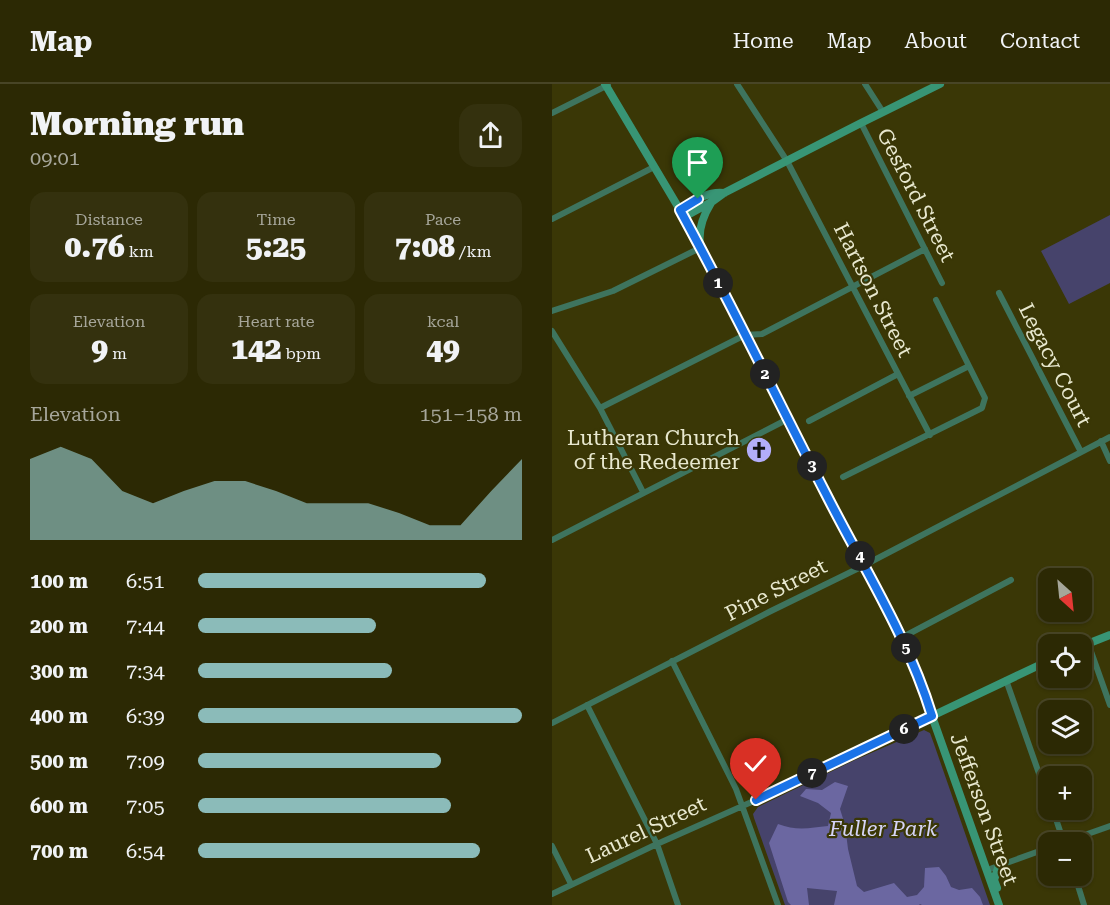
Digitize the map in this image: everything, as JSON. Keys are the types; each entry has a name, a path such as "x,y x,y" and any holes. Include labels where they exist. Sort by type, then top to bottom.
{"main road":[{"path":"682,213 713,201 724,193 940,84"},
{"name":"Jefferson Street","path":"606,85 682,213 901,638 917,674 1000,905"},
{"path":"682,213 698,199 714,192 724,193"},
{"path":"700,248 701,223 713,201"},
{"path":"1092,642 1110,635"},
{"name":"Laurel Street","path":"932,716 1038,666"},
{"path":"999,865 994,880 1002,901 1000,905"}],"street":[{"name":"Hartson Street","path":"737,84 787,161 930,435"},
{"path":"865,84 883,112"},
{"path":"552,113 606,85"},
{"name":"Gesford Street","path":"861,123 942,283"},
{"path":"552,219 654,167"},
{"path":"552,311 613,291 700,248"},
{"path":"600,408 745,335 762,334 925,249"},
{"name":"Legacy Court","path":"999,293 1081,452"},
{"path":"843,477 982,408 985,398 936,300"},
{"path":"552,331 600,408 643,492"},
{"path":"909,396 969,366"},
{"path":"809,421 898,374"},
{"path":"552,540 788,419"},
{"name":"Pine Street","path":"552,723 1110,437"},
{"path":"1101,441 1110,460"},
{"path":"901,638 1011,580"},
{"path":"672,661 736,789 778,905"},
{"path":"1092,662 1110,705"},
{"path":"1006,680 1038,771"},
{"path":"587,705 657,844 678,905"},
{"name":"Laurel Street","path":"552,894 932,716"},
{"path":"1092,833 1110,826"},
{"path":"552,846 571,884"},
{"path":"987,870 1038,851"},
{"path":"1078,886 1084,905"}],"green space":[{"path":"1110,215 1110,283 1069,304 1041,251"},
{"name":"Fuller Park","path":"924,730 930,733 990,905 785,905 754,818 753,814 758,807 855,760"}],"shaded area":[{"path":"835,782 848,786 840,809 857,886 864,892 894,883 907,897 917,895 924,887 925,868 939,867 951,887 959,890 972,888 980,897 983,905 834,905 837,891 807,888 809,905 791,905 788,902 769,843 778,824 797,828 828,826 831,813 818,803 800,796 806,789 822,790"}],"place":[{"name":"Lutheran Church of the Redeemer","path":"759,450"}],"route":[{"path":"698,199 680,210 901,638 932,716 756,800"}]}
